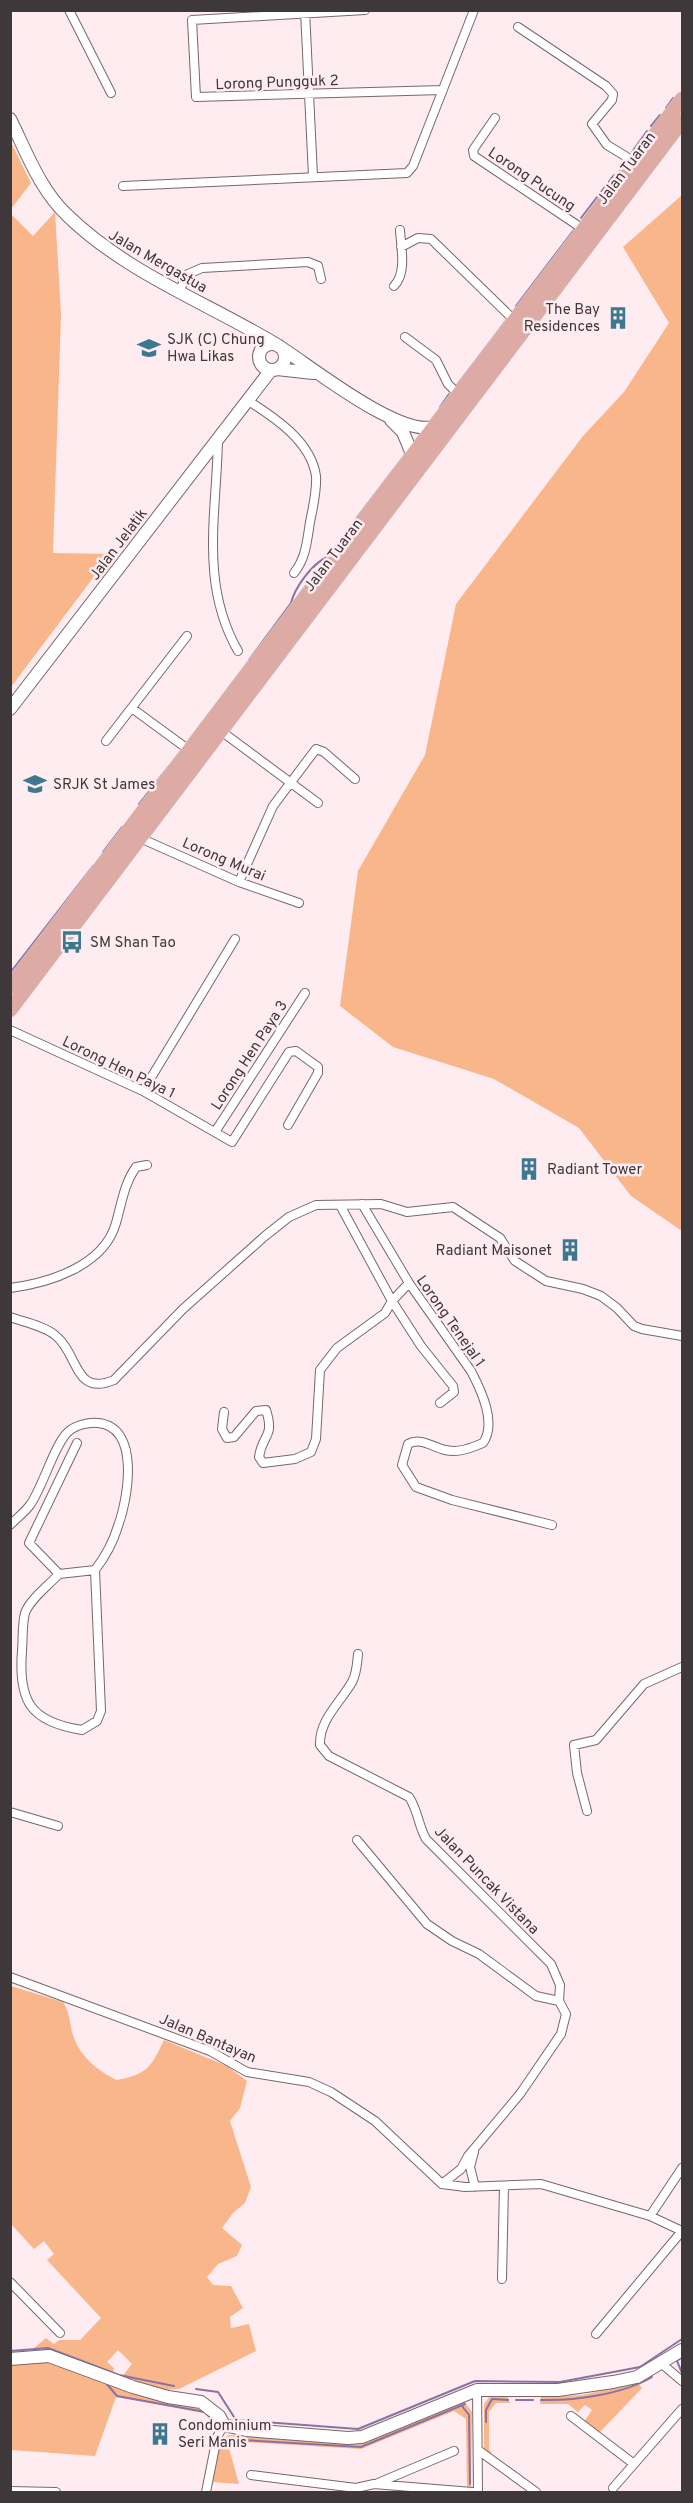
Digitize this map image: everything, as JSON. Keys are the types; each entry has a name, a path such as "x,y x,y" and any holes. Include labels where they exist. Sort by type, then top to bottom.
{"main road":[{"name":"Jalan Tuaran","path":"439,431 458,394 511,317 583,229 682,99"},
{"name":"Jalan Tuaran","path":"10,1010 221,731 439,431 682,122"},
{"path":"412,454 424,454 437,438 439,431"},
{"name":"Jalan Tuaran","path":"10,987 412,454"},
{"path":"190,749 219,722 229,720"},
{"path":"10,1005 25,991"}],"street":[{"path":"69,10 111,93"},
{"path":"313,176 305,12 365,10"},
{"path":"123,186 401,174 410,171 474,10"},
{"name":"Lorong Pungguk 2","path":"305,12 195,18 191,23 196,96 442,90"},
{"path":"518,27 606,86 612,94 612,100 592,124 606,145 635,162"},
{"name":"Lorong Pucung","path":"495,118 473,150 474,156 583,229"},
{"name":"Jalan Mergastua","path":"10,119 38,178 67,215 111,253 279,346 320,375 380,412 400,428 412,454"},
{"path":"394,286 400,280 400,230"},
{"path":"401,247 418,238 431,239 511,317"},
{"path":"178,291 188,274 202,268 308,262 318,266 321,279"},
{"path":"243,327 267,365"},
{"path":"405,337 436,360 448,384 458,394"},
{"path":"271,345 279,346 285,356 283,364 267,365 264,348 271,345"},
{"name":"Jalan Mergastua","path":"267,365 320,375"},
{"name":"Jalan Jelatik","path":"10,709 249,398 267,365"},
{"path":"249,398 298,440 314,466 316,488 305,552 302,563 294,573"},
{"name":"Jalan Mergastua","path":"380,412 420,428 439,431"},
{"path":"218,438 214,589 222,618 238,651"},
{"path":"106,741 133,709 187,636"},
{"path":"133,709 190,749"},
{"path":"221,731 318,803"},
{"path":"239,882 270,811 313,753 319,749 355,779"},
{"name":"Lorong Murai","path":"140,838 239,882 299,903"},
{"path":"142,1091 235,939"},
{"name":"Lorong Hen Paya 3","path":"215,1132 305,993"},
{"name":"Lorong Hen Paya 1","path":"10,1030 142,1091 215,1132"},
{"path":"215,1132 232,1142 292,1050 318,1067 318,1073 288,1125"},
{"path":"10,1288 41,1284 71,1270 103,1249 116,1225 126,1180 136,1167 147,1165"},
{"path":"10,1317 54,1334 68,1349 77,1370 90,1384 100,1386 114,1380 183,1310 288,1217 316,1205 363,1204 391,1206 406,1212 453,1207 500,1238 515,1261 546,1281 583,1289 601,1296 617,1308 634,1326 682,1336"},
{"name":"Lorong Tenejal 1","path":"363,1204 409,1283 471,1371 479,1386 490,1427 483,1443 470,1449 445,1450 418,1441 408,1444 402,1465 408,1478 416,1487 452,1500 552,1525"},
{"path":"340,1205 392,1301 421,1346 453,1386 454,1392 440,1403"},
{"path":"224,1412 222,1430 227,1438 234,1437 256,1411 266,1410 271,1425 260,1451 259,1457 263,1463 296,1459 311,1452 316,1439 320,1370 338,1348 385,1312 409,1283"},
{"path":"10,1525 30,1505 67,1432 89,1422 104,1424 118,1434 126,1447 128,1488 119,1526 106,1555 94,1570 101,1711 98,1720 82,1730 47,1721 34,1712 24,1694 21,1661 25,1613 30,1604 59,1574 94,1570"},
{"path":"59,1574 29,1543 77,1443"},
{"name":"Jalan Puncak Vistana","path":"358,1654 351,1683 339,1698 319,1733 320,1746 329,1755 409,1797 415,1806 420,1828 426,1839 551,1964 560,1985 559,2001"},
{"path":"587,1811 577,1773 574,1745 596,1740 644,1684 682,1667"},
{"path":"10,1812 58,1826"},
{"path":"357,1840 427,1924 452,1941 479,1954 536,1996 559,2001 566,2014 561,2034 520,2094 474,2152 468,2156 462,2169 442,2184"},
{"name":"Jalan Bantayan","path":"10,1977 72,1997 210,2051 247,2072 309,2082 332,2092 375,2121 442,2184"},
{"path":"470,2187 470,2167 474,2152"},
{"path":"650,2216 682,2168"},
{"path":"462,2169 470,2187"},
{"path":"442,2184 470,2187 541,2184 650,2216 682,2231 596,2334"},
{"path":"502,2279 504,2186"},
{"path":"10,2282 60,2333"},
{"path":"10,2359 36,2355 62,2359 133,2387 168,2397 201,2402 219,2416 224,2425 246,2430 362,2437 477,2390 580,2388 637,2377 682,2350"},
{"path":"662,2364 682,2381"},
{"path":"477,2390 478,2493"},
{"path":"613,2488 682,2409"},
{"path":"571,2416 634,2464"},
{"path":"206,2493 217,2437 224,2425"},
{"path":"478,2450 536,2493"},
{"path":"251,2475 356,2488 374,2484 454,2451"},
{"path":"374,2484 472,2493"},
{"path":"10,2491 56,2493"}],"shaded area":[{"path":"10,140 31,183 11,209 10,209"},
{"path":"682,195 682,1231 631,1196 579,1128 494,1079 393,1047 340,1006 358,871 425,755 456,604 583,436 624,392 669,323 623,247"},
{"path":"55,212 61,314 53,553 111,554 11,687 11,214 33,236"},
{"path":"11,1986 63,2002 74,2038 81,2051 97,2068 117,2080 136,2075 147,2068 156,2057 164,2040 227,2066 247,2081 240,2108 230,2121 251,2187 245,2203 233,2213 222,2228 242,2245 237,2256 218,2264 207,2277 213,2285 231,2286 243,2308 230,2317 231,2328 249,2324 256,2351 179,2389 162,2390 121,2378 132,2364 118,2350 107,2362 114,2368 113,2372 48,2348 34,2348 46,2338 54,2344 59,2340 80,2340 101,2318 47,2260 54,2254 44,2241 34,2249 11,2224"},
{"path":"48,2360 195,2406 204,2413 116,2397 95,2456 11,2450 10,2365"},
{"path":"638,2383 642,2388 600,2432 584,2422 592,2410 585,2405 578,2412 568,2404 540,2404 541,2397 582,2395"},
{"path":"507,2395 510,2403 496,2403 489,2412 489,2450 492,2452 488,2454 484,2451 484,2404 490,2396"},
{"path":"463,2400 472,2412 471,2487 467,2487 466,2419 454,2411 361,2449 227,2441 239,2484 212,2482 220,2443 228,2435 357,2442"}],"waterway":[{"path":"666,108 673,98"},
{"path":"651,126 660,115"},
{"path":"632,152 647,131"},
{"path":"620,168 626,161"},
{"path":"581,218 614,175"},
{"path":"516,306 576,227"},
{"path":"457,385 508,318"},
{"path":"440,407 449,394"},
{"path":"249,660 291,603 305,577 321,560 327,557 397,465"},
{"path":"139,804 169,766"},
{"path":"103,852 122,827"},
{"path":"10,973 93,866"},
{"path":"196,2389 218,2392 236,2420 358,2429 475,2381 560,2382 640,2367 682,2339"},
{"path":"10,2351 48,2348 119,2375 174,2386"},
{"path":"682,2357 677,2361 682,2373"},
{"path":"541,2400 568,2399 613,2392 652,2377"},
{"path":"106,2383 117,2396 205,2412 214,2422"},
{"path":"486,2422 486,2410 492,2399 508,2400"},
{"path":"516,2400 533,2400"},
{"path":"225,2439 361,2447 465,2404"},
{"path":"462,2406 469,2415 470,2484"}],"place":[{"name":"The Bay Residences","path":"618,318"},
{"name":"SJK (C) Chung Hwa Likas","path":"149,348"},
{"name":"SRJK St James","path":"35,784"},
{"name":"SM Shan Tao","path":"72,942"},
{"name":"Radiant Tower","path":"529,1169"},
{"name":"Radiant Maisonet","path":"570,1250"},
{"name":"Condominium Seri Manis","path":"160,2434"}]}
